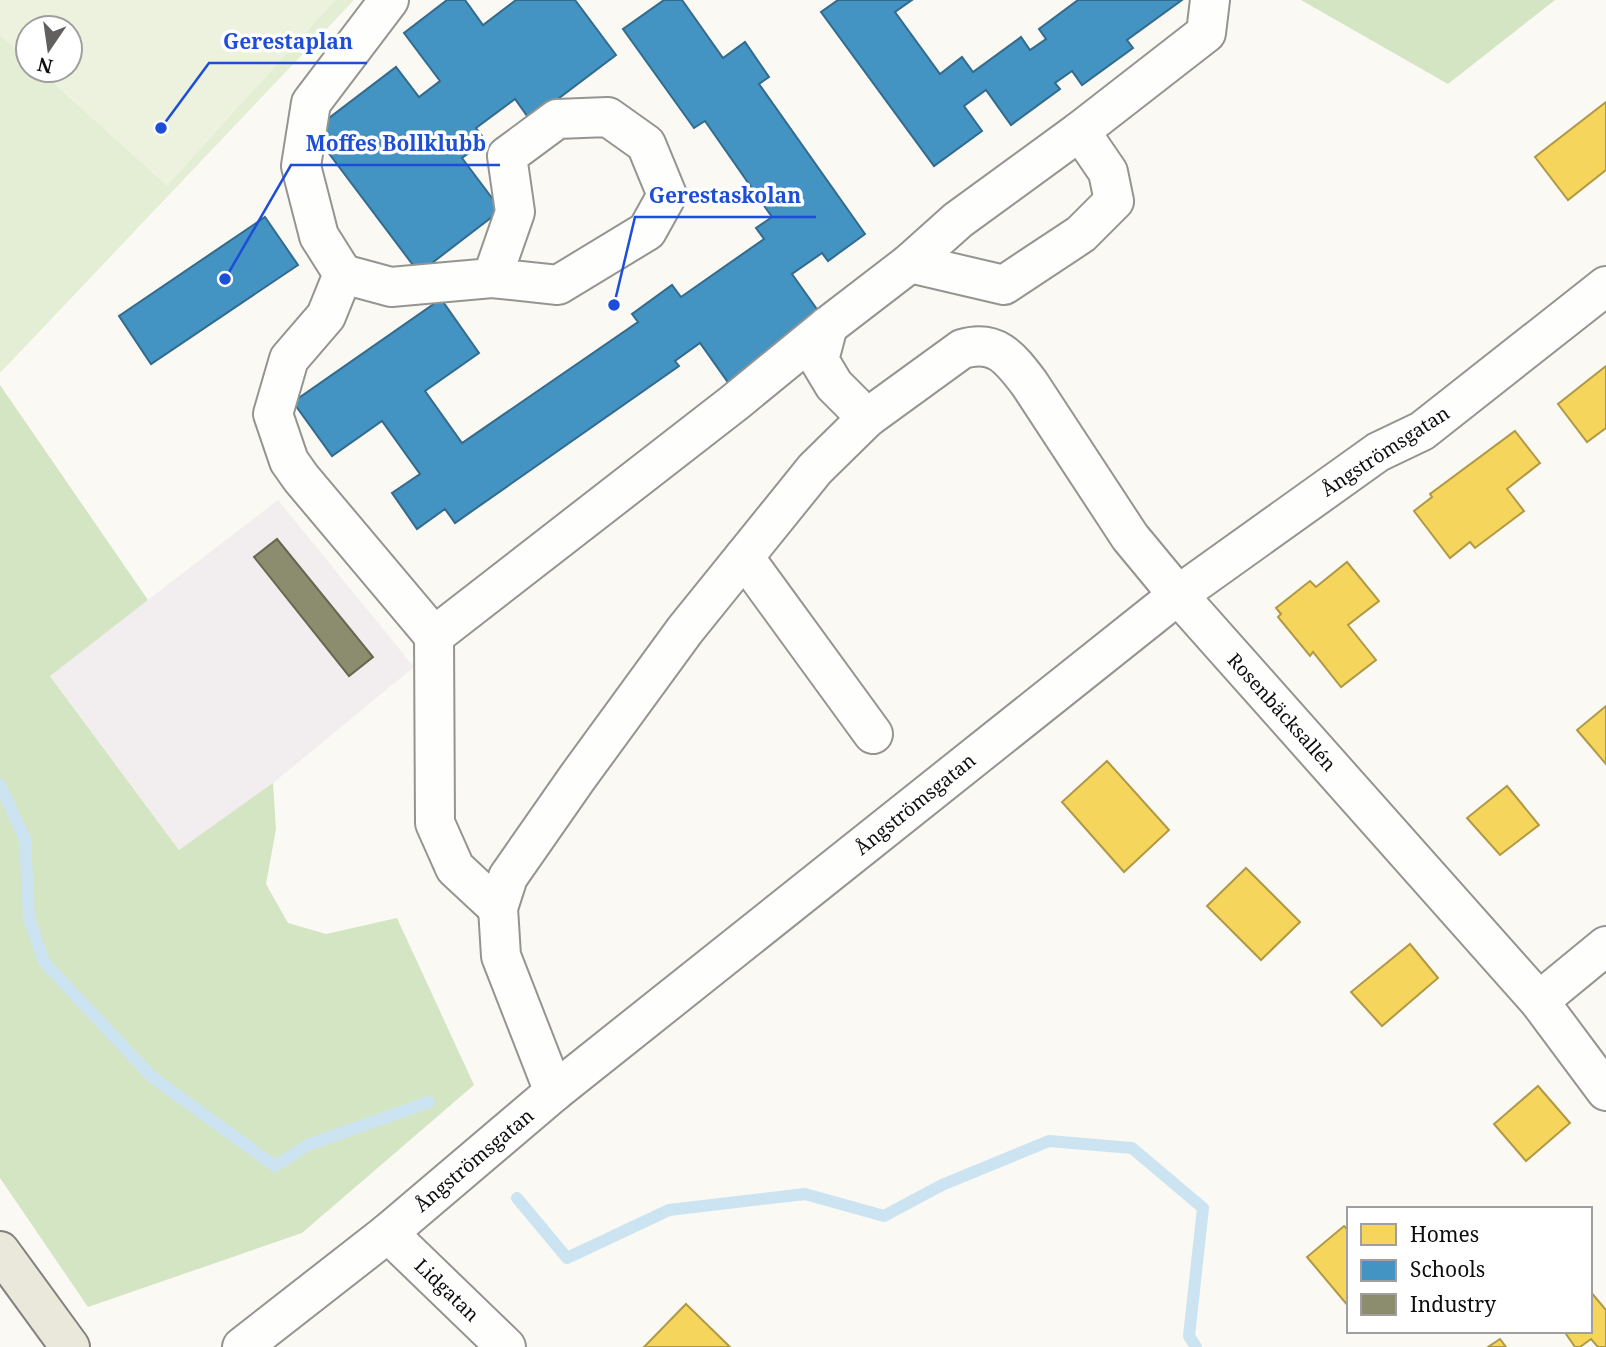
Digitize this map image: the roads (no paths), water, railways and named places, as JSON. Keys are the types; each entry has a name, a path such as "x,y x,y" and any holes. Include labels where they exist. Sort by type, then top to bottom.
{"main road":[{"path":"0,1251 70,1347"}],"street":[{"path":"389,0 311,103 301,166 319,236 343,274 391,287 492,278 558,285 647,231 667,195 646,144 608,117 557,119 507,156 515,212 492,278"},
{"path":"434,636 734,403 910,262 958,220 1080,131 1206,33 1210,0"},
{"path":"910,262 1004,285 1080,234 1114,201 1108,172 1080,131"},
{"path":"343,274 326,316 289,359 273,414 289,461 301,478 434,636 435,823 455,868 498,908"},
{"name":"Ångströmsgatan","path":"242,1347 388,1233 554,1092 1178,595 1378,452 1422,431 1606,286"},
{"path":"554,1092 501,956 498,908 508,877 685,630 815,469 867,418 834,385 819,360 828,326"},
{"name":"Rosenbäcksallén","path":"867,418 962,349 976,345 996,349 1012,361 1030,383 1130,537 1178,595 1539,1001 1606,1091"},
{"path":"744,557 873,734"},
{"path":"1539,1001 1606,946"},
{"name":"Lidgatan","path":"388,1233 506,1347"}],"waterway":[{"path":"0,785 25,839 29,918 44,962 152,1077 275,1166 308,1145 429,1102"},
{"path":"517,1198 567,1258 669,1210 805,1194 884,1216 942,1185 1049,1141 1132,1148 1203,1208 1189,1336 1196,1347"}],"place":[{"name":"Gerestaplan","path":"161,128"},
{"name":"Moffes Bollklubb","path":"225,279"},
{"name":"Gerestaskolan","path":"614,305"}]}
